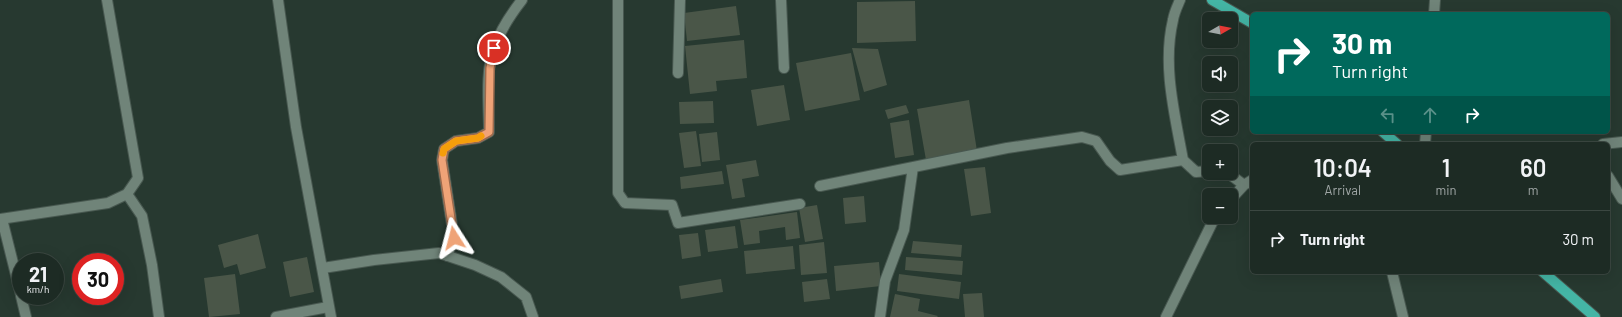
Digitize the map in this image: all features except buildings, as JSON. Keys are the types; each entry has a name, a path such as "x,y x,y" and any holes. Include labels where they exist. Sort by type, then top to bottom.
{"main road":[{"path":"1212,0 1250,21"},
{"path":"1385,134 1392,142"},
{"path":"1545,274 1590,316"}],"street":[{"path":"12,261 1,219 108,202 127,194 138,178 107,0"},
{"path":"276,317 330,312 296,127 278,0"},
{"path":"447,256 454,238 442,160 444,149 456,141 478,138 489,132 490,68 494,48 510,15 522,0"},
{"path":"618,0 618,193 625,203 672,205 678,223 800,204"},
{"path":"678,73 680,0"},
{"path":"781,0 784,68"},
{"path":"1180,0 1173,20 1169,54 1172,98 1182,160 1196,172 1202,172"},
{"path":"1434,12 1435,0"},
{"path":"820,186 1007,148 1082,138 1096,141 1110,161 1120,170 1182,160"},
{"path":"1610,143 1622,142"},
{"path":"880,317 885,281 904,230 913,167"},
{"path":"1238,178 1248,182 1238,191"},
{"path":"1610,179 1622,199"},
{"path":"127,194 142,216 152,265 159,317"},
{"path":"1166,317 1212,224"},
{"path":"323,268 374,260 439,253 475,265 501,277 526,297 534,317"},
{"path":"1392,274 1403,317"},
{"path":"23,305 26,317"}],"slow traffic":[{"path":"443,153 444,149 456,141 478,138 481,136"}],"route":[{"path":"454,238 442,160 444,149 456,141 478,138 489,132 490,68 494,48"}]}
